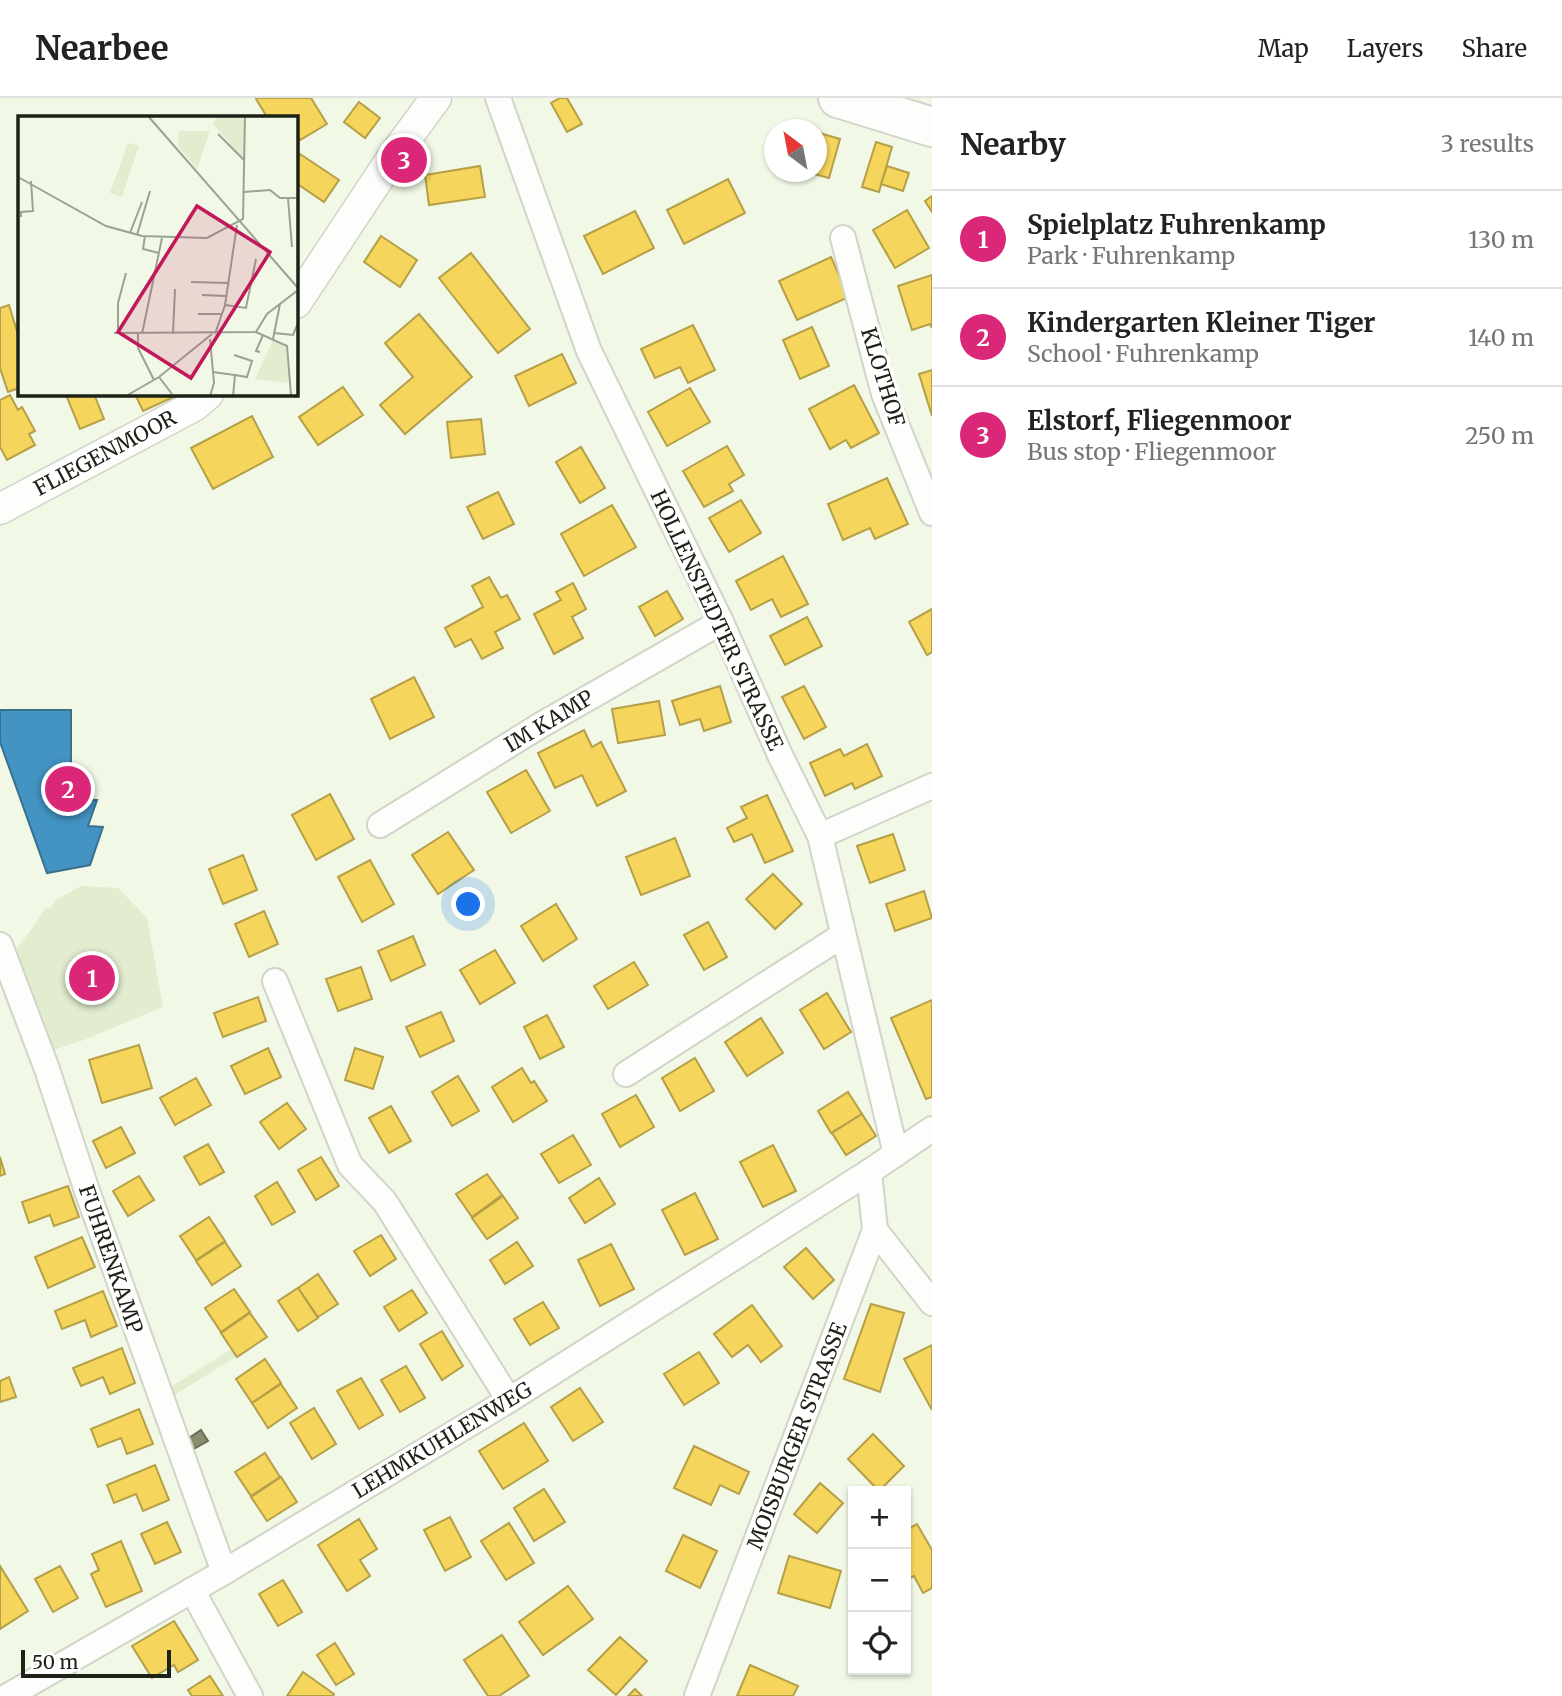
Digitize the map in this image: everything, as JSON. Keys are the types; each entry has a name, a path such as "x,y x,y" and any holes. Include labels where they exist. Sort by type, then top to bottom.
{"main road":[{"path":"838,98 932,127"}],"street":[{"path":"298,300 394,155 436,98"},
{"name":"HOLLENSTEDTER STRASSE","path":"498,98 589,351 721,622 780,755 820,836 896,1154"},
{"name":"KLOTHOF","path":"844,238 884,394 932,513"},
{"name":"FLIEGENMOOR","path":"0,509 194,407 206,396"},
{"name":"IM KAMP","path":"380,825 541,725 721,622"},
{"path":"820,836 932,786"},
{"path":"626,1074 843,935"},
{"name":"FUHRENKAMP","path":"0,945 47,1069 87,1191 224,1572"},
{"path":"275,981 350,1165 385,1202 509,1400"},
{"path":"896,1154 932,1129"},
{"name":"LEHMKUHLENWEG","path":"8,1696 224,1572 509,1400 896,1154"},
{"name":"MOISBURGER STRASSE","path":"697,1696 875,1230 869,1172"},
{"path":"875,1230 932,1303"},
{"path":"192,1590 250,1696"}],"green space":[{"path":"81,886 118,888 147,918 163,1007 50,1051 16,949 45,908 50,908 56,900"},
{"path":"251,1337 256,1344 173,1396 169,1388"}],"building: Homes":[{"path":"311,98 327,124 300,140 298,116 266,116 256,99"},
{"path":"567,98 582,124 567,132 551,103"},
{"path":"359,102 380,118 365,138 344,122"},
{"path":"827,135 840,139 827,177"},
{"path":"876,142 892,147 879,192 862,187"},
{"path":"300,154 339,180 324,202 298,184"},
{"path":"480,166 485,197 429,205 425,175"},
{"path":"887,166 909,173 903,191 881,184"},
{"path":"728,179 745,213 684,244 667,210"},
{"path":"932,196 932,212 925,201"},
{"path":"907,210 929,248 895,268 873,230"},
{"path":"635,211 654,248 603,274 584,236"},
{"path":"381,236 417,260 400,287 364,262"},
{"path":"471,253 530,329 498,353 439,278"},
{"path":"831,257 849,297 797,320 779,281"},
{"path":"932,275 932,328 930,324 912,330 898,286"},
{"path":"9,305 18,335 18,388 8,392 0,368 0,308"},
{"path":"419,314 472,377 405,434 380,405 413,377 385,343"},
{"path":"693,325 715,370 688,383 680,367 655,378 641,349"},
{"path":"812,327 829,366 800,379 783,340"},
{"path":"562,354 576,383 529,406 515,376"},
{"path":"932,370 932,416 919,374"},
{"path":"854,385 879,433 851,448 846,440 830,449 809,409"},
{"path":"343,387 363,415 318,445 299,417"},
{"path":"690,388 710,422 667,446 648,412"},
{"path":"10,395 18,410 22,407 35,431 29,434 35,445 7,460 0,447 0,400"},
{"path":"66,396 95,396 104,419 80,429"},
{"path":"136,396 176,396 143,411"},
{"path":"252,416 273,457 213,489 191,448"},
{"path":"481,419 485,454 451,458 447,422"},
{"path":"727,446 744,475 729,484 733,491 704,507 683,471"},
{"path":"581,447 605,488 580,503 556,462"},
{"path":"887,478 908,524 875,539 870,528 843,540 828,504"},
{"path":"498,492 514,524 483,539 467,507"},
{"path":"741,500 761,533 729,552 709,518"},
{"path":"612,505 636,547 584,576 561,534"},
{"path":"783,556 808,604 781,617 772,599 751,610 736,581"},
{"path":"489,577 501,598 507,595 520,619 495,632 503,648 482,659 471,639 455,647 445,628 483,607 472,586"},
{"path":"573,583 586,609 572,617 583,638 554,654 534,614 561,600 556,592"},
{"path":"667,591 683,619 655,636 639,607"},
{"path":"932,609 932,652 927,655 909,622"},
{"path":"807,617 822,646 785,665 770,636"},
{"path":"414,677 434,717 390,739 371,699"},
{"path":"720,686 731,722 704,731 700,719 680,725 672,701"},
{"path":"804,686 826,727 804,739 782,697"},
{"path":"659,701 665,735 618,743 612,709"},
{"path":"584,730 592,747 601,742 626,791 597,806 582,775 555,788 538,753"},
{"path":"867,744 882,776 855,789 852,783 825,796 810,763 840,749 844,756"},
{"path":"526,770 550,811 511,833 487,792"},
{"path":"330,794 354,839 316,860 292,815"},
{"path":"767,795 793,851 765,863 752,834 734,842 727,828 747,818 741,807"},
{"path":"448,832 474,870 438,894 412,855"},
{"path":"893,834 905,870 870,883 857,846"},
{"path":"675,838 690,876 641,895 626,857"},
{"path":"243,855 257,890 223,904 209,869"},
{"path":"370,860 394,904 362,922 338,877"},
{"path":"773,874 802,904 775,929 746,899"},
{"path":"924,891 932,918 895,931 886,904"},
{"path":"556,904 577,939 543,961 521,926"},
{"path":"264,911 278,944 249,957 235,924"},
{"path":"708,922 727,957 704,970 684,935"},
{"path":"413,936 425,965 391,981 378,951"},
{"path":"495,950 515,983 480,1004 460,970"},
{"path":"634,962 648,985 608,1009 594,986"},
{"path":"361,967 372,999 338,1011 326,979"},
{"path":"827,993 851,1032 824,1049 800,1010"},
{"path":"258,997 266,1021 223,1037 214,1013"},
{"path":"932,1000 932,1097 926,1099 891,1018"},
{"path":"441,1012 454,1041 420,1057 406,1027"},
{"path":"547,1015 564,1047 540,1059 524,1027"},
{"path":"761,1018 783,1053 747,1076 725,1042"},
{"path":"139,1045 152,1088 102,1103 89,1060"},
{"path":"268,1048 281,1077 245,1094 231,1066"},
{"path":"355,1048 383,1057 373,1089 345,1080"},
{"path":"695,1058 714,1091 680,1111 662,1078"},
{"path":"522,1068 547,1101 513,1122 492,1087"},
{"path":"458,1076 479,1111 452,1126 432,1092"},
{"path":"196,1078 211,1105 175,1125 160,1098"},
{"path":"848,1092 862,1114 831,1133 818,1111"},
{"path":"636,1095 654,1127 620,1147 602,1114"},
{"path":"287,1103 306,1129 279,1149 260,1122"},
{"path":"391,1106 411,1141 389,1153 369,1118"},
{"path":"862,1114 876,1136 846,1155 832,1133"},
{"path":"121,1127 135,1153 106,1168 93,1141"},
{"path":"573,1135 591,1165 559,1183 541,1154"},
{"path":"208,1144 224,1172 200,1185 184,1157"},
{"path":"773,1145 796,1191 763,1207 740,1162"},
{"path":"0,1157 5,1174 0,1176"},
{"path":"321,1157 339,1186 316,1200 298,1170"},
{"path":"487,1174 502,1195 472,1217 456,1194"},
{"path":"139,1176 154,1200 128,1216 113,1191"},
{"path":"599,1178 615,1204 585,1223 569,1198"},
{"path":"277,1182 295,1212 272,1225 255,1196"},
{"path":"68,1186 79,1217 54,1226 50,1215 29,1223 22,1202"},
{"path":"695,1193 718,1239 685,1255 662,1210"},
{"path":"503,1196 518,1218 487,1239 472,1218"},
{"path":"209,1217 225,1241 196,1260 180,1236"},
{"path":"381,1235 396,1259 370,1276 354,1251"},
{"path":"82,1237 95,1267 48,1288 35,1257"},
{"path":"225,1242 241,1266 212,1285 196,1261"},
{"path":"517,1242 533,1266 505,1284 490,1260"},
{"path":"611,1244 634,1289 600,1306 578,1260"},
{"path":"806,1248 834,1280 813,1299 784,1267"},
{"path":"318,1274 338,1304 318,1317 298,1288"},
{"path":"298,1288 318,1318 298,1331 278,1301"},
{"path":"234,1289 250,1312 221,1332 205,1308"},
{"path":"412,1290 427,1313 399,1331 384,1307"},
{"path":"103,1291 117,1326 91,1337 85,1320 62,1329 55,1311"},
{"path":"543,1302 559,1328 530,1345 514,1319"},
{"path":"871,1304 904,1313 880,1392 844,1379"},
{"path":"752,1305 782,1346 761,1362 748,1345 732,1357 714,1334"},
{"path":"250,1313 267,1337 237,1357 221,1333"},
{"path":"442,1331 463,1366 442,1380 420,1344"},
{"path":"932,1345 932,1410 904,1359"},
{"path":"122,1348 135,1383 110,1394 103,1377 81,1386 73,1368"},
{"path":"699,1352 719,1383 684,1405 664,1374"},
{"path":"265,1359 281,1383 252,1403 236,1379"},
{"path":"406,1366 425,1398 400,1412 381,1380"},
{"path":"9,1377 16,1397 0,1402 0,1381"},
{"path":"361,1378 383,1415 359,1429 337,1391"},
{"path":"281,1384 297,1408 268,1428 252,1403"},
{"path":"580,1388 603,1422 573,1441 551,1407"},
{"path":"314,1408 336,1444 312,1459 290,1423"},
{"path":"139,1409 153,1444 127,1454 121,1438 98,1447 91,1429"},
{"path":"524,1423 548,1461 503,1489 479,1451"},
{"path":"873,1434 904,1466 884,1486 874,1486 848,1459"},
{"path":"694,1446 749,1472 739,1494 720,1485 711,1505 674,1488"},
{"path":"265,1453 280,1477 251,1496 235,1472"},
{"path":"155,1465 169,1500 143,1511 136,1494 114,1503 107,1485"},
{"path":"281,1477 297,1502 267,1521 251,1497"},
{"path":"820,1483 843,1503 817,1533 794,1514"},
{"path":"544,1489 565,1522 534,1541 514,1508"},
{"path":"450,1517 471,1557 445,1571 424,1530"},
{"path":"359,1519 377,1549 360,1560 370,1576 347,1591 318,1545"},
{"path":"167,1522 181,1552 155,1564 141,1534"},
{"path":"509,1523 534,1563 506,1580 481,1541"},
{"path":"917,1524 932,1550 932,1588 923,1593 914,1576 911,1578 911,1527"},
{"path":"683,1535 717,1551 700,1588 666,1571"},
{"path":"121,1541 142,1591 106,1607 91,1574 99,1570 92,1554"},
{"path":"789,1556 841,1571 830,1608 778,1593"},
{"path":"0,1566 28,1611 0,1629"},
{"path":"60,1566 78,1598 53,1612 35,1579"},
{"path":"283,1580 302,1612 278,1626 259,1594"},
{"path":"568,1586 593,1619 543,1655 519,1622"},
{"path":"174,1621 198,1660 178,1672 174,1665 152,1678 132,1646"},
{"path":"502,1635 529,1676 499,1696 488,1696 464,1660"},
{"path":"620,1637 647,1661 616,1695 588,1670"},
{"path":"335,1643 354,1674 336,1685 317,1655"},
{"path":"750,1665 798,1686 793,1696 737,1696"},
{"path":"303,1672 334,1694 333,1696 287,1696"},
{"path":"210,1676 223,1696 192,1696 188,1690"},
{"path":"635,1689 642,1696 628,1696"}],"building: Schools":[{"path":"0,710 71,710 71,764 83,770 79,800 97,800 88,826 103,827 90,865 47,873 0,742"}],"building: Industry":[{"path":"201,1430 208,1441 192,1450 186,1440"}],"place":[{"name":"Elstorf, Fliegenmoor","path":"404,160"},
{"name":"Kindergarten Kleiner Tiger","path":"68,789"},
{"name":"Spielplatz Fuhrenkamp","path":"92,978"}]}
